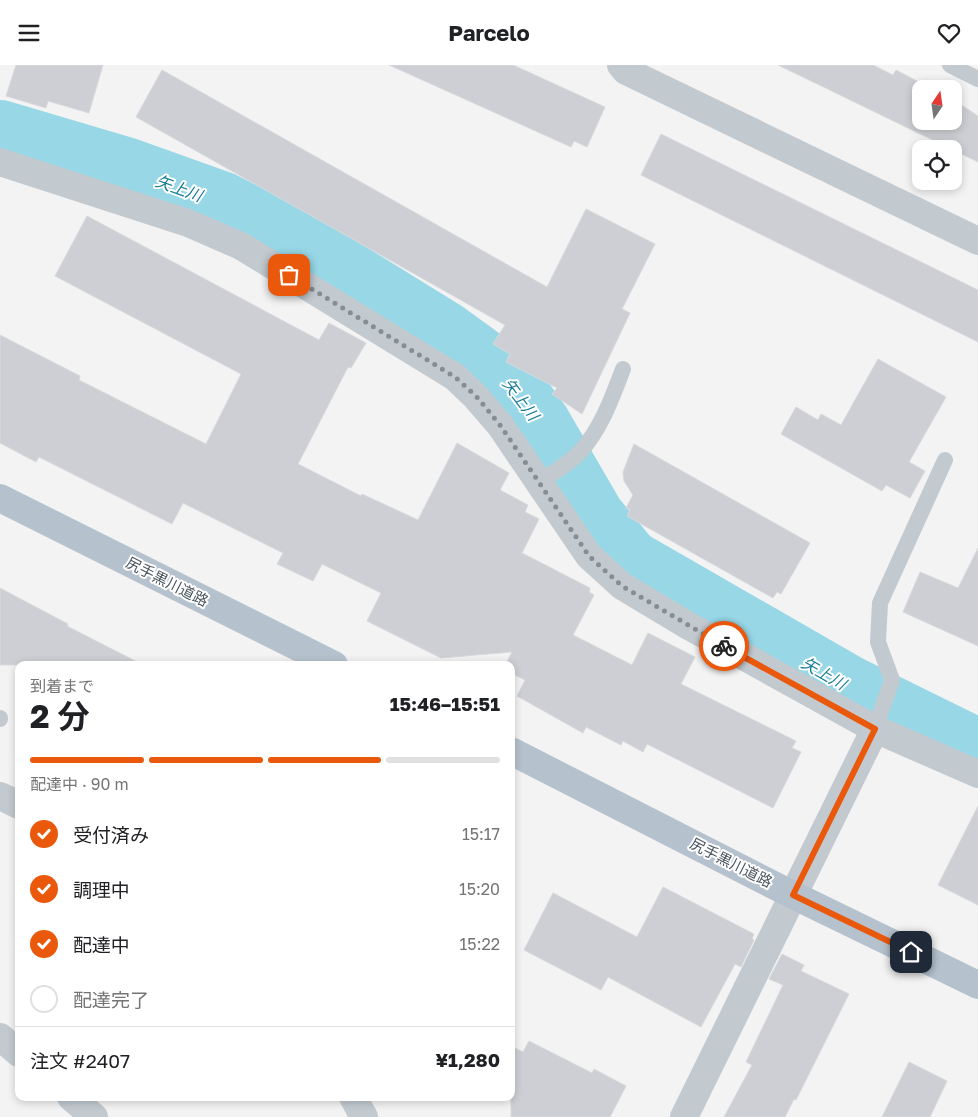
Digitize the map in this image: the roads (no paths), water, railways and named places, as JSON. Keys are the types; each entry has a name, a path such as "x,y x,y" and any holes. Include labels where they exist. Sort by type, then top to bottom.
{"main road":[{"name":"尻手黒川道路","path":"0,498 326,661"},
{"name":"尻手黒川道路","path":"515,753 793,895 978,985"}],"street":[{"path":"621,65 626,71 978,241"},
{"path":"0,162 188,223 241,246 455,377 476,396 500,425 589,556 622,586 687,625 875,729 978,774"},
{"path":"684,1117 875,729"},
{"path":"0,796 15,803"},
{"path":"0,1037 15,1050"},
{"path":"76,1101 94,1117"},
{"path":"355,1101 364,1117"}],"lane":[{"path":"950,65 978,79"},
{"path":"539,483 579,453 588,442 604,415 623,369"},
{"path":"875,729 892,680 878,642 880,603 945,460"}],"waterway":[{"name":"矢上川","path":"0,132 125,169 223,204 291,238 446,334 505,377 539,424 593,517 629,561 848,687 978,751"}]}
